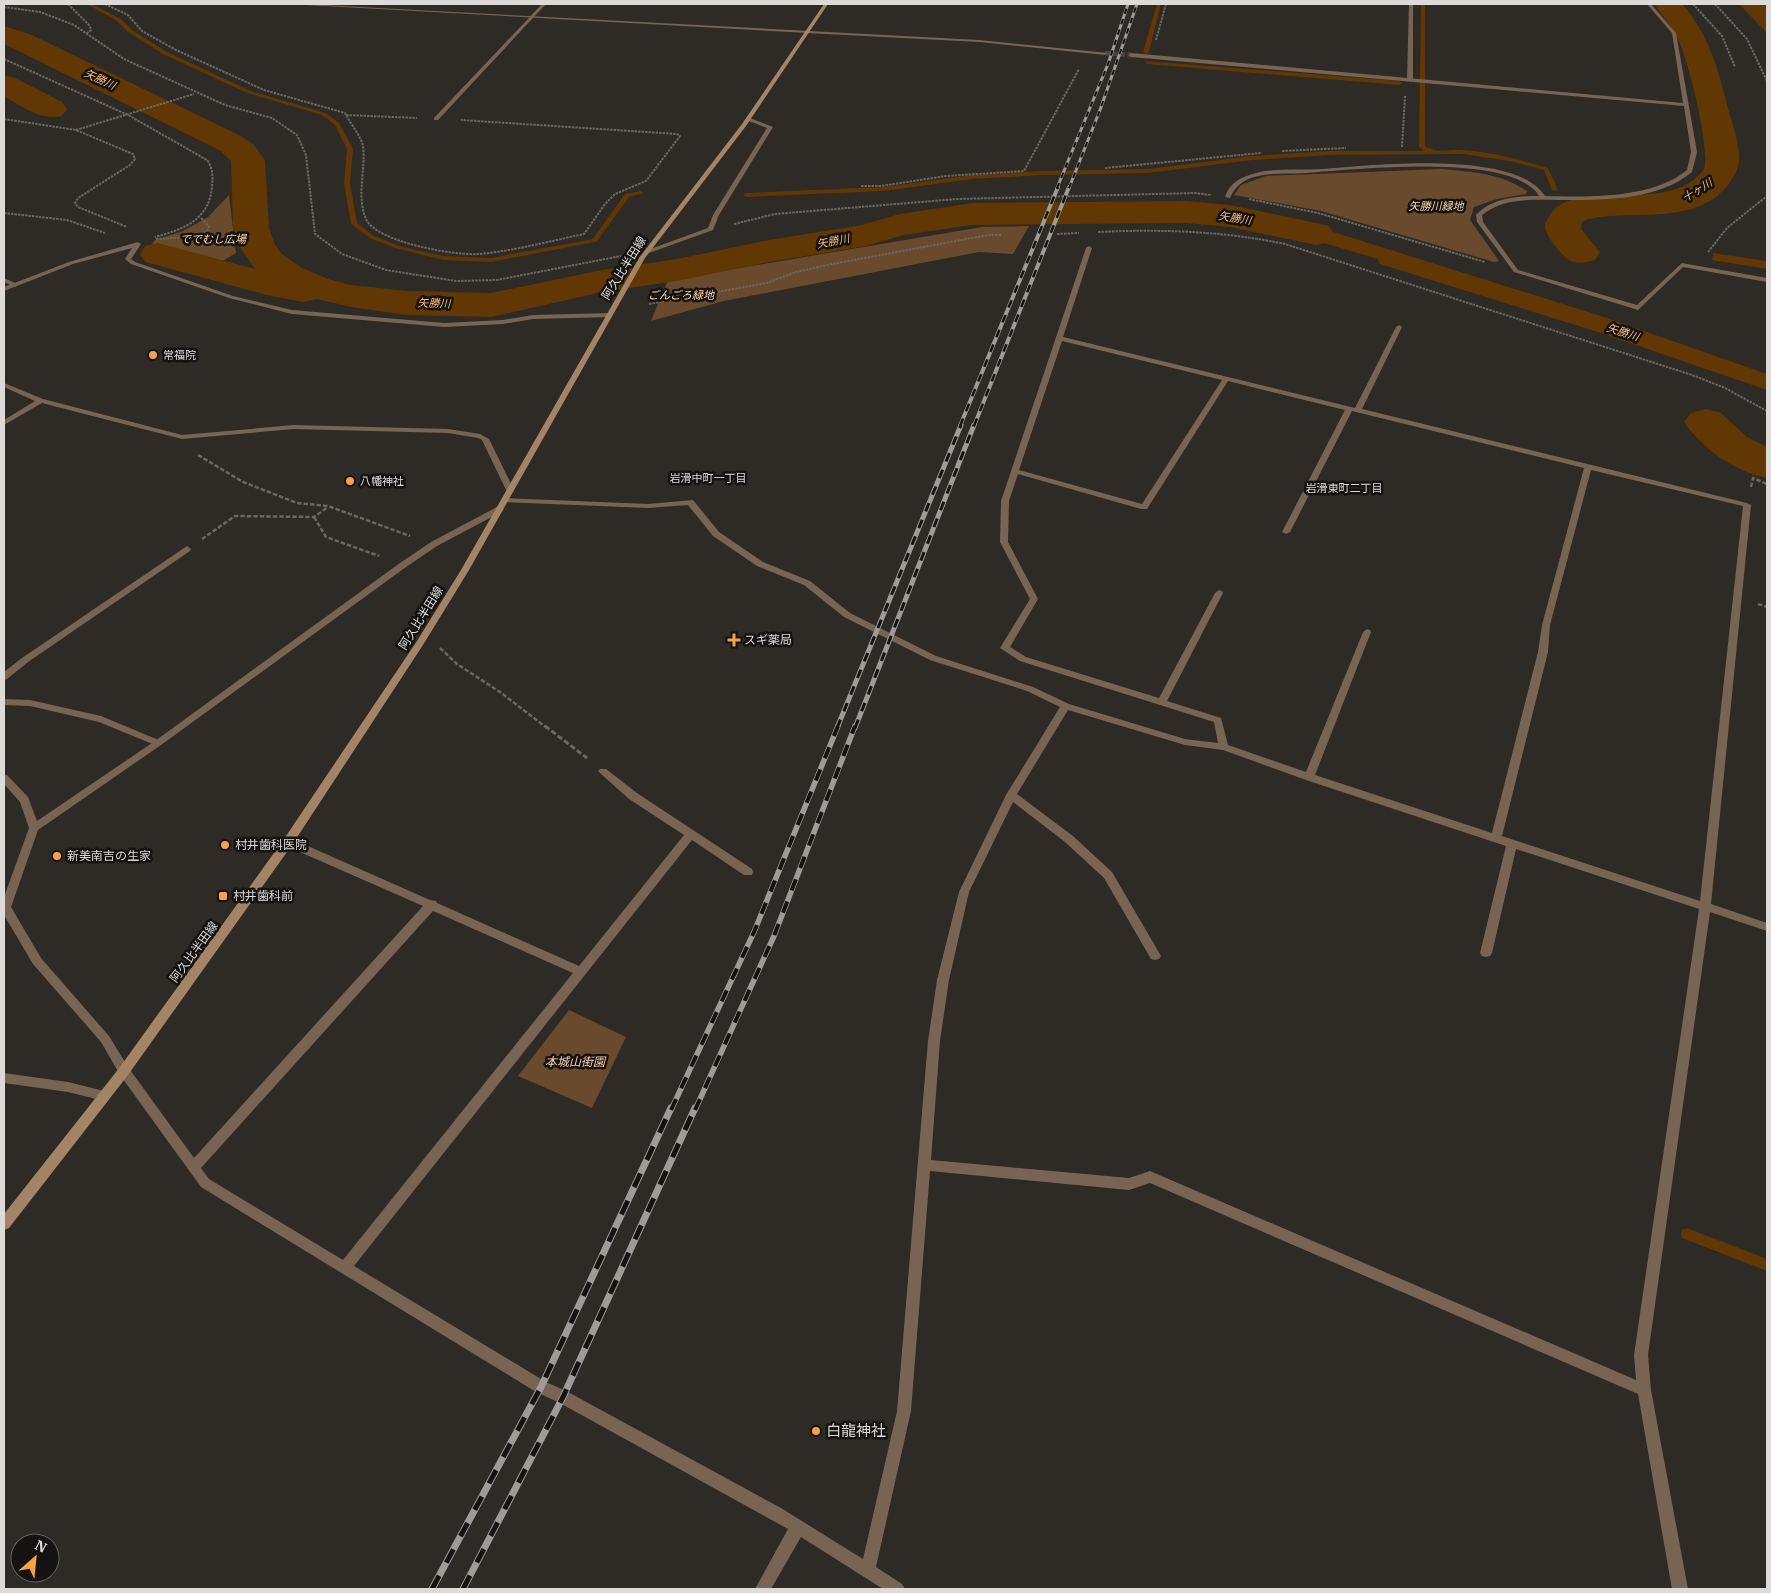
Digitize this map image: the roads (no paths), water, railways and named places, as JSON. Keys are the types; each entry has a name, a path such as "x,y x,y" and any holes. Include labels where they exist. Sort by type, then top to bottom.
{"main road":[{"name":"阿久比半田線","path":"4,1224 124,1071 288,842 420,643 502,505 645,255 748,119 809,32 826,4"}],"street":[{"path":"306,4 971,40 1105,53"},
{"path":"436,119 544,4"},
{"path":"1408,80 1411,4"},
{"path":"1649,4 1674,34 1694,152 1690,171 1672,184 1642,192 1558,198 1542,196 1503,202 1484,209 1479,215 1480,222 1516,271 1638,308 1682,265 1767,280"},
{"path":"1131,55 1686,105"},
{"path":"645,255 711,229 716,215 770,127 748,119"},
{"path":"1228,197 1230,190 1236,183 1263,174 1384,166 1434,166 1494,170 1519,178 1540,190 1542,196"},
{"path":"127,241 138,244"},
{"path":"4,289 84,258 138,244"},
{"path":"138,244 128,259 133,263 231,297 292,312 385,322 444,325 503,322 551,316 610,315"},
{"path":"1089,248 1005,501 1004,542 1034,599 1005,648 1023,659 1218,720 1224,747"},
{"path":"4,280 15,285"},
{"path":"1286,532 1399,327"},
{"path":"1059,338 1747,506 1706,907 1641,1355 1644,1390 1680,1589"},
{"path":"1014,471 1144,507 1226,379"},
{"path":"4,385 31,395 39,402"},
{"path":"4,422 39,402 53,403 182,437 294,427 448,431 480,436 486,439 510,490"},
{"path":"1496,838 1543,652 1546,625 1588,466"},
{"path":"897,1589 798,1527 580,1406 540,1387 205,1183 124,1071 105,1039 38,961 5,907 34,828 158,743 403,565 434,544 502,505 648,506 690,502 716,534 760,564 807,582 847,615 933,658 1030,689 1066,706 1185,742 1224,747 1309,777 1767,928"},
{"path":"4,677 25,660 187,549"},
{"path":"1162,702 1219,593"},
{"path":"1309,777 1367,632"},
{"path":"4,702 30,703 101,719 158,743"},
{"path":"868,1571 904,1411 934,1041 943,980 964,892 1011,795 1066,706"},
{"path":"603,771 633,796 748,872"},
{"path":"4,778 24,800 34,828"},
{"path":"1011,795 1069,839 1108,875 1155,956"},
{"path":"345,1268 690,835"},
{"path":"288,842 580,971"},
{"path":"1486,953 1512,844"},
{"path":"194,1167 432,904"},
{"path":"4,1078 68,1087 104,1096"},
{"path":"923,1164 1129,1184 1150,1177 1644,1390"},
{"path":"763,1589 798,1527"}],"water":[{"path":"1739,4 1767,4 1767,33"},
{"path":"1230,215 1308,224 1601,316 1767,374 1767,390 1598,332 1380,264 1378,259"},
{"path":"1713,253 1767,261 1767,269 1712,260"}],"waterway":[{"path":"89,4 119,20 130,31 165,53 249,92 324,114 337,124 350,149 347,183 354,224 372,237 397,247 443,258 491,260 595,240 627,195 641,193"},
{"path":"1146,52 1159,4"},
{"path":"1423,4 1422,147 1430,152"},
{"name":"十ヶ川","path":"1582,252 1565,232 1563,225 1567,216 1593,207 1676,202 1706,187 1720,172 1723,159 1722,144 1698,52 1686,27 1668,4"},
{"name":"矢勝川","path":"4,34 22,41 230,143 241,151 248,160 251,228 257,246 269,262 289,276 315,287 351,296 407,303 491,305 531,298 602,281 677,270 769,251 866,235 900,225 972,214 1186,212 1230,216 1316,234"},
{"path":"1147,62 1399,83"},
{"path":"4,84 51,109"},
{"path":"4,85 49,108 53,106"},
{"path":"746,195 884,189 972,177 1043,173 1148,171 1252,158 1331,153 1463,152 1510,159 1546,169 1555,190"},
{"path":"158,254 280,287 303,291"},
{"name":"十ヶ川","path":"1706,422 1731,446 1767,465"},
{"path":"1687,1234 1767,1265"}],"tunnel":[{"path":"1105,53 1131,55"}],"railway":[{"path":"1057,188 1108,64 1128,4"},
{"path":"1069,188 1100,110 1137,4"},
{"path":"960,426 1058,187"},
{"path":"974,426 1069,187"},
{"path":"837,728 961,425"},
{"path":"855,728 974,425"},
{"path":"671,1110 754,932 838,726"},
{"path":"695,1110 774,936 855,726"},
{"path":"432,1589 541,1387 671,1108"},
{"path":"463,1589 563,1397 695,1108"}],"place":[{"name":"常福院","path":"153,355"},
{"name":"八幡神社","path":"350,481"},
{"name":"スギ薬局","path":"734,640"},
{"name":"村井歯科医院","path":"225,845"},
{"name":"新美南吉の生家","path":"57,856"},
{"name":"村井歯科前","path":"223,896"},
{"name":"白龍神社","path":"816,1431"}],"district":[{"name":"岩滑中町一丁目","path":"708,478"},
{"name":"岩滑東町二丁目","path":"1344,488"}],"park label":[{"name":"矢勝川緑地","path":"1436,206"},
{"name":"ででむし広場","path":"213,239"},
{"name":"ごんごろ緑地","path":"681,295"},
{"name":"本城山街園","path":"575,1062"}]}
